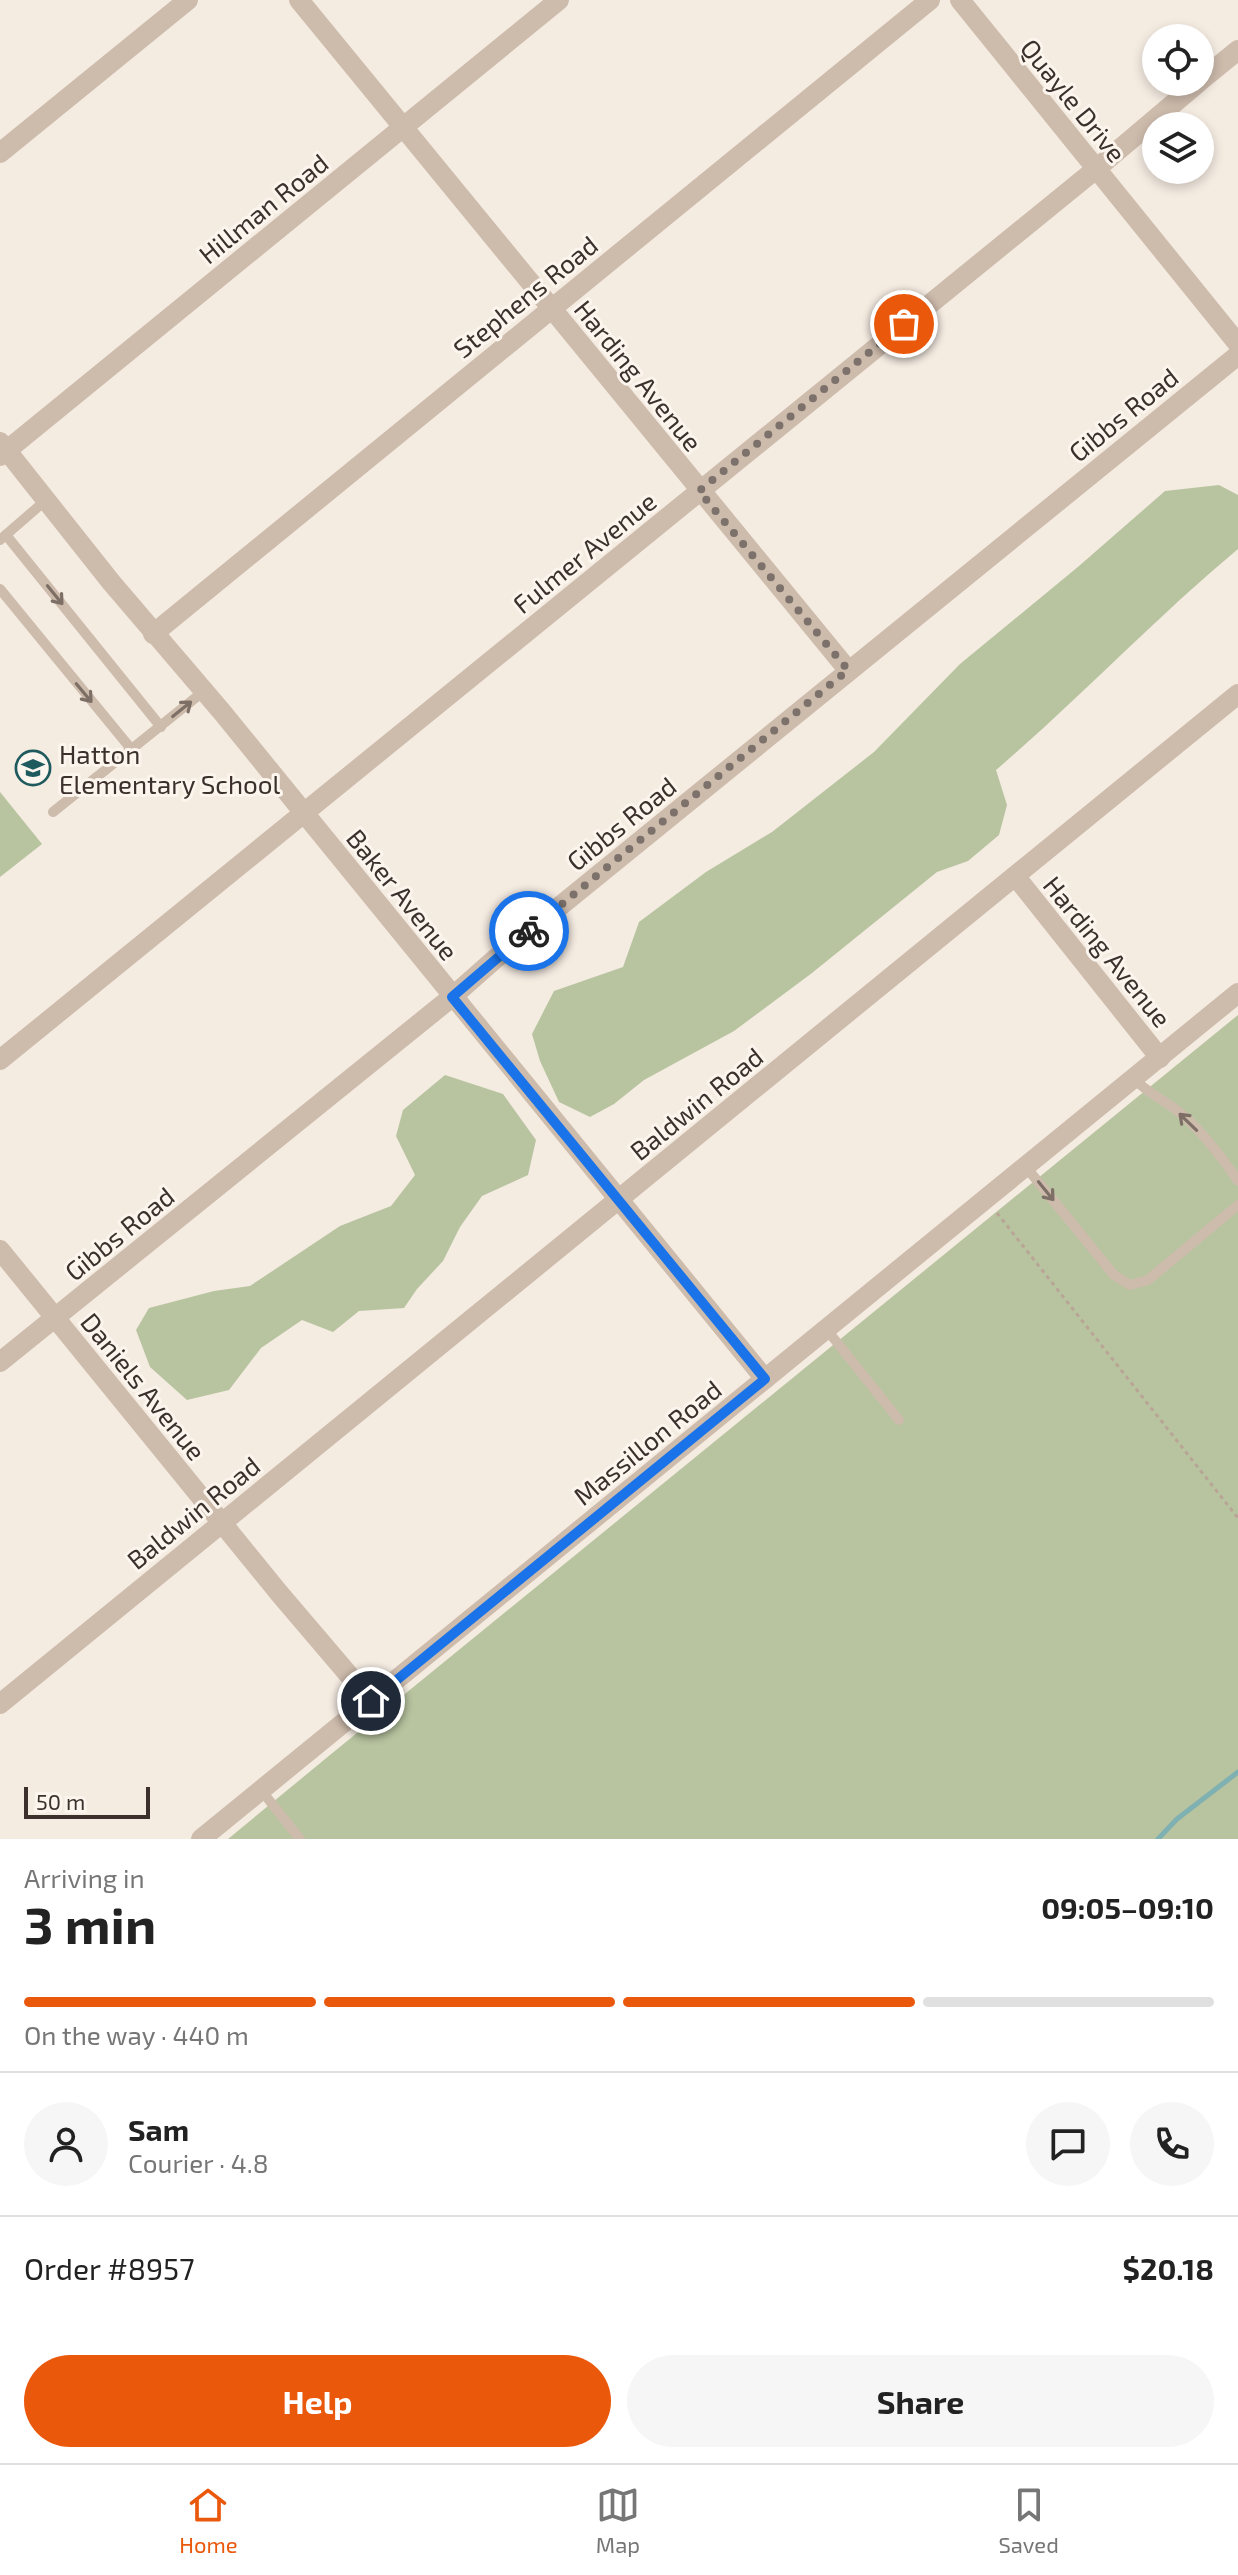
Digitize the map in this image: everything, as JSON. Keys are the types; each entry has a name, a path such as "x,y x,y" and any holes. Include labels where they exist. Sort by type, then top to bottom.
{"street":[{"path":"0,153 188,0"},
{"name":"Harding Avenue","path":"299,0 848,670"},
{"name":"Hillman Road","path":"2,449 559,0"},
{"name":"Stephens Road","path":"153,634 930,0"},
{"name":"Quayle Drive","path":"960,0 1238,344"},
{"name":"Fulmer Avenue","path":"1214,70 1238,50"},
{"name":"Fulmer Avenue","path":"0,1060 1182,96"},
{"name":"Gibbs Road","path":"0,1362 1238,355"},
{"name":"Baker Avenue","path":"2,449 153,634 204,691 765,1379"},
{"name":"Baldwin Road","path":"0,1704 1238,694"},
{"name":"Harding Avenue","path":"1016,877 1160,1058"},
{"name":"Massillon Road","path":"201,1839 1238,993"},
{"name":"Daniels Avenue","path":"0,1250 371,1701"}],"lane":[{"path":"46,500 3,537 161,727"},
{"path":"0,589 132,750"},
{"path":"53,812 204,691"},
{"path":"1134,1079 1148,1094 1185,1119 1236,1177"},
{"path":"1026,1167 1114,1275 1130,1285 1148,1280 1238,1205"},
{"path":"827,1330 899,1420"},
{"path":"261,1790 300,1839"}],"path":[{"path":"986,1200 1238,1518"}],"green space":[{"path":"1219,485 1238,495 1238,549 996,770 1007,805 999,835 968,861 937,872 812,973 734,1031 644,1080 614,1104 590,1117 559,1102 540,1061 532,1034 554,991 623,967 639,922 706,872 772,832 874,752 960,664 1165,491"},
{"path":"0,792 42,844 0,877"},
{"path":"1238,1015 1238,1839 228,1839 330,1755"},
{"path":"445,1075 503,1094 536,1140 528,1175 482,1196 460,1227 443,1261 404,1308 359,1311 333,1332 302,1320 261,1348 229,1390 187,1400 150,1367 136,1330 149,1308 214,1291 250,1286 340,1226 391,1206 415,1175 396,1136 403,1110"}],"waterway":[{"path":"1158,1839 1177,1819 1238,1772"}],"way so far":[{"path":"529,931 848,670 699,491 904,324"}],"place":[{"name":"Hatton Elementary School","path":"33,768"}],"route":[{"path":"371,1701 765,1379 452,997 529,931"}]}
